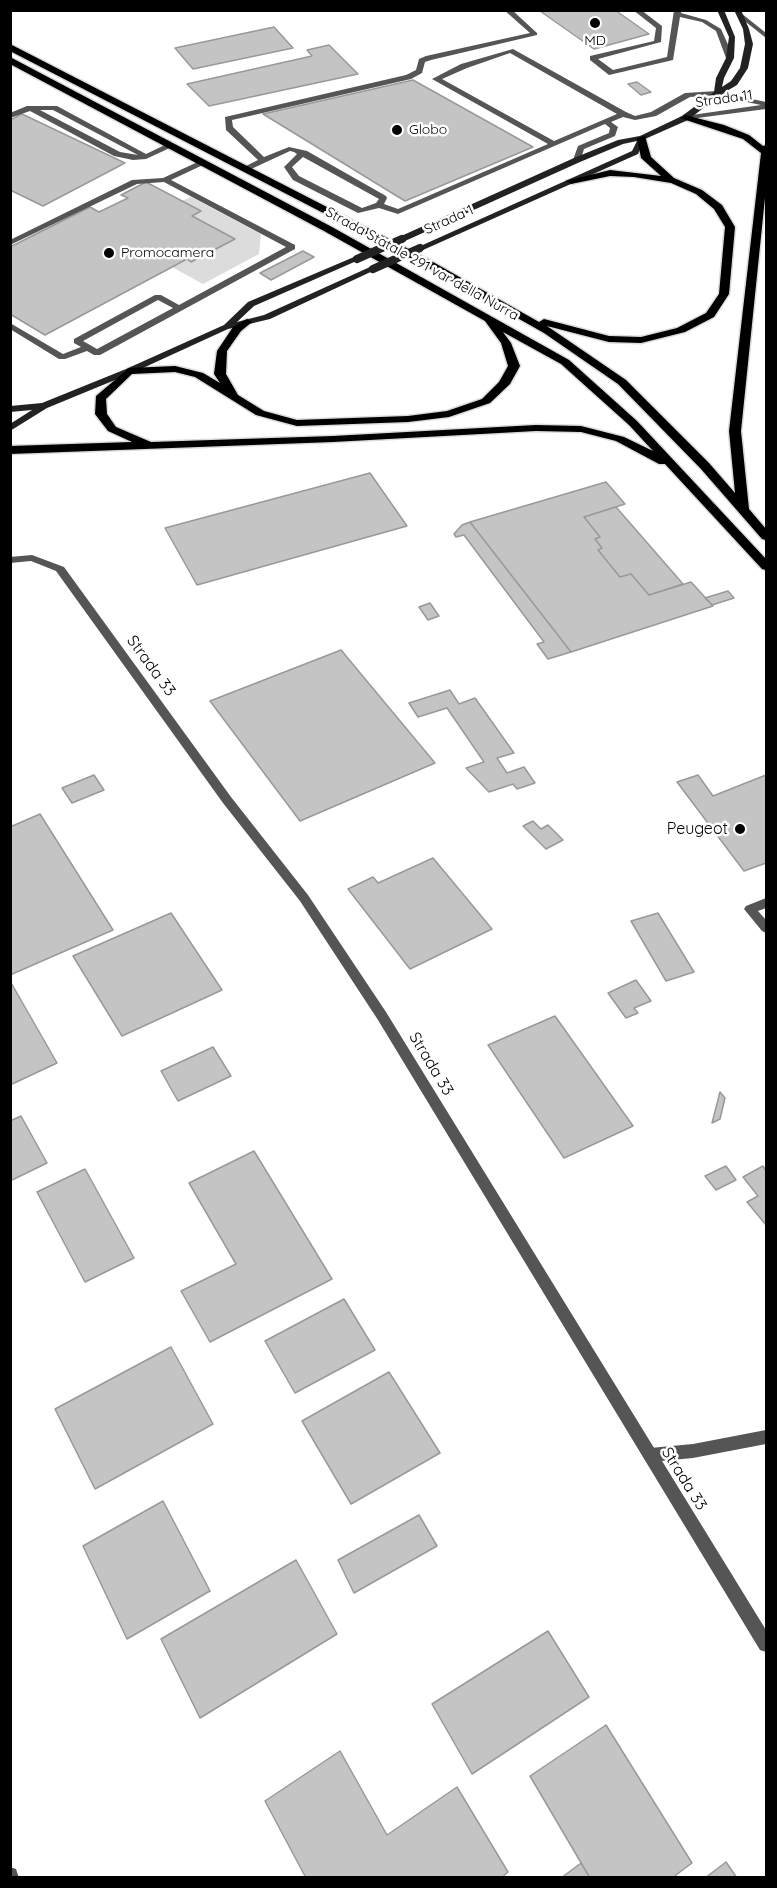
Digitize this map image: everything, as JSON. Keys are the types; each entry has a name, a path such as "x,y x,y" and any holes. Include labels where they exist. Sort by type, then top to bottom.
{"main road":[{"name":"Strada Statale 291 var della Nurra","path":"10,47 246,168 523,315 622,382 705,466 766,536"},
{"name":"Strada Statale 291 var della Nurra","path":"10,60 202,162 565,362 633,423 766,566"},
{"path":"685,118 721,127 746,137 766,153"},
{"path":"642,138 646,158 673,181"},
{"path":"743,511 735,431 766,148"},
{"path":"523,315 572,331 609,339 641,340 681,330 710,315 724,294 730,226 718,207 699,192 673,181 634,174 610,174 571,181"},
{"path":"156,445 132,439 112,429 101,414 100,398 129,372 175,369 199,375 260,413 297,423 449,414 486,401 504,384 514,366 506,343 486,317"},
{"path":"234,397 220,374 222,351 237,329 247,322"},
{"path":"10,450 536,428 581,429 620,439 656,456 682,474"}],"street":[{"path":"264,160 229,128 228,119 408,77 419,71 422,61 429,58 535,34 507,10"},
{"path":"636,10 658,26 675,27"},
{"path":"677,12 697,10"},
{"path":"717,93 720,78 730,58 732,37 720,10"},
{"path":"658,26 657,42 593,58 612,73 670,58 677,12"},
{"path":"677,12 712,24 723,36 730,58"},
{"path":"738,12 766,36"},
{"name":"Strada 1","path":"225,327 251,304 577,160 621,142 642,138 685,118 734,82 744,68 748,54 746,29 738,12"},
{"path":"555,145 436,79 464,66 512,50 623,114"},
{"name":"Strada 11","path":"623,114 645,117 688,95 717,93 766,106"},
{"name":"Strada 11","path":"685,118 766,106"},
{"path":"10,116 30,108 117,154 133,158 146,157 170,146"},
{"path":"304,153 296,157 288,167 296,178 361,211 379,205 398,213 623,114"},
{"path":"577,160 581,148 612,134 614,127 607,122"},
{"name":"Strada 1","path":"10,428 44,406 129,372 225,327 267,318 373,268 635,152 642,138"},
{"path":"246,168 289,149 304,153 383,198 379,205"},
{"path":"10,243 135,182 165,180 202,162"},
{"path":"165,180 292,247 97,353 77,341 158,297 178,308"},
{"path":"10,325 62,357 88,347"},
{"name":"Strada 1","path":"10,409 44,406"},
{"name":"Strada 33","path":"10,560 32,558 60,569 227,800 304,898 381,1016 766,1644"},
{"path":"766,903 750,909 766,928"},
{"path":"650,1455 693,1451 766,1437"}],"shaded area":[{"path":"191,197 261,234 259,254 203,284 172,267 187,259 191,262 234,239 192,216 182,201"}],"building":[{"name":"MD","path":"532,10 615,10 649,34 594,49 540,11"},
{"path":"274,27 293,48 193,69 175,48"},
{"path":"329,45 358,74 209,106 187,84 312,56 307,50"},
{"name":"Globo","path":"413,80 533,147 405,201 263,114"},
{"path":"637,82 651,92 641,95 628,84"},
{"path":"22,114 125,163 43,206 10,190 10,120"},
{"name":"Promocamera","path":"146,182 201,211 192,216 235,239 191,262 187,259 45,335 10,314 10,247 90,207 99,212 128,198 121,195"},
{"path":"303,251 314,257 271,280 260,273"},
{"path":"370,473 407,526 197,585 165,528"},
{"path":"606,482 625,504 584,517 600,537 595,539 602,548 598,550 620,577 631,574 649,595 691,582 713,606 571,652 470,522"},
{"path":"616,507 683,584 649,595 631,574 620,577 598,550 602,548 595,539 600,537 584,517"},
{"path":"470,522 571,652 548,659 537,644 544,642 464,535 456,537 454,534 462,525"},
{"path":"728,591 734,598 712,605 705,598"},
{"path":"430,603 439,616 428,620 419,607"},
{"path":"341,650 435,763 300,821 210,701"},
{"path":"450,690 459,704 475,698 514,753 497,758 507,773 524,767 535,783 517,789 513,784 489,792 466,768 484,762 447,708 418,717 409,703"},
{"path":"94,775 104,790 72,803 62,788"},
{"name":"Peugeot","path":"698,775 713,796 766,775 766,863 744,871 677,782"},
{"path":"40,814 113,930 10,975 10,827"},
{"path":"533,821 541,829 548,825 563,840 546,849 523,826"},
{"path":"433,858 492,929 410,969 348,889 373,877 378,883"},
{"path":"171,913 222,990 122,1036 73,956"},
{"path":"658,913 694,972 666,981 631,921"},
{"path":"636,980 651,1001 634,1008 638,1013 626,1018 608,993"},
{"path":"10,981 57,1063 10,1085"},
{"path":"555,1016 633,1126 564,1158 488,1045"},
{"path":"213,1047 231,1076 178,1101 161,1071"},
{"path":"720,1092 725,1098 720,1119 712,1123"},
{"path":"21,1116 47,1163 10,1181 10,1121"},
{"path":"254,1151 332,1279 210,1342 181,1291 236,1264 189,1183"},
{"path":"726,1166 736,1180 716,1190 705,1176"},
{"path":"763,1166 766,1171 766,1225 747,1202 758,1196 743,1177"},
{"path":"85,1169 134,1258 85,1282 37,1192"},
{"path":"344,1299 375,1350 295,1393 265,1341"},
{"path":"171,1347 213,1424 95,1489 55,1409"},
{"path":"389,1372 440,1453 351,1504 302,1421"},
{"path":"163,1501 210,1591 127,1639 83,1546"},
{"path":"419,1515 437,1546 354,1593 338,1560"},
{"path":"296,1560 337,1634 200,1718 161,1639"},
{"path":"548,1631 589,1697 472,1774 432,1704"},
{"path":"606,1725 692,1863 672,1878 590,1878 530,1776"},
{"path":"340,1751 387,1835 457,1787 508,1872 501,1878 306,1878 265,1801"},
{"path":"726,1862 737,1878 705,1878"},
{"path":"581,1863 590,1878 561,1878"}],"place":[{"name":"MD","path":"595,23"},
{"name":"Globo","path":"397,130"},
{"name":"Promocamera","path":"109,253"},
{"name":"Peugeot","path":"740,829"}]}
